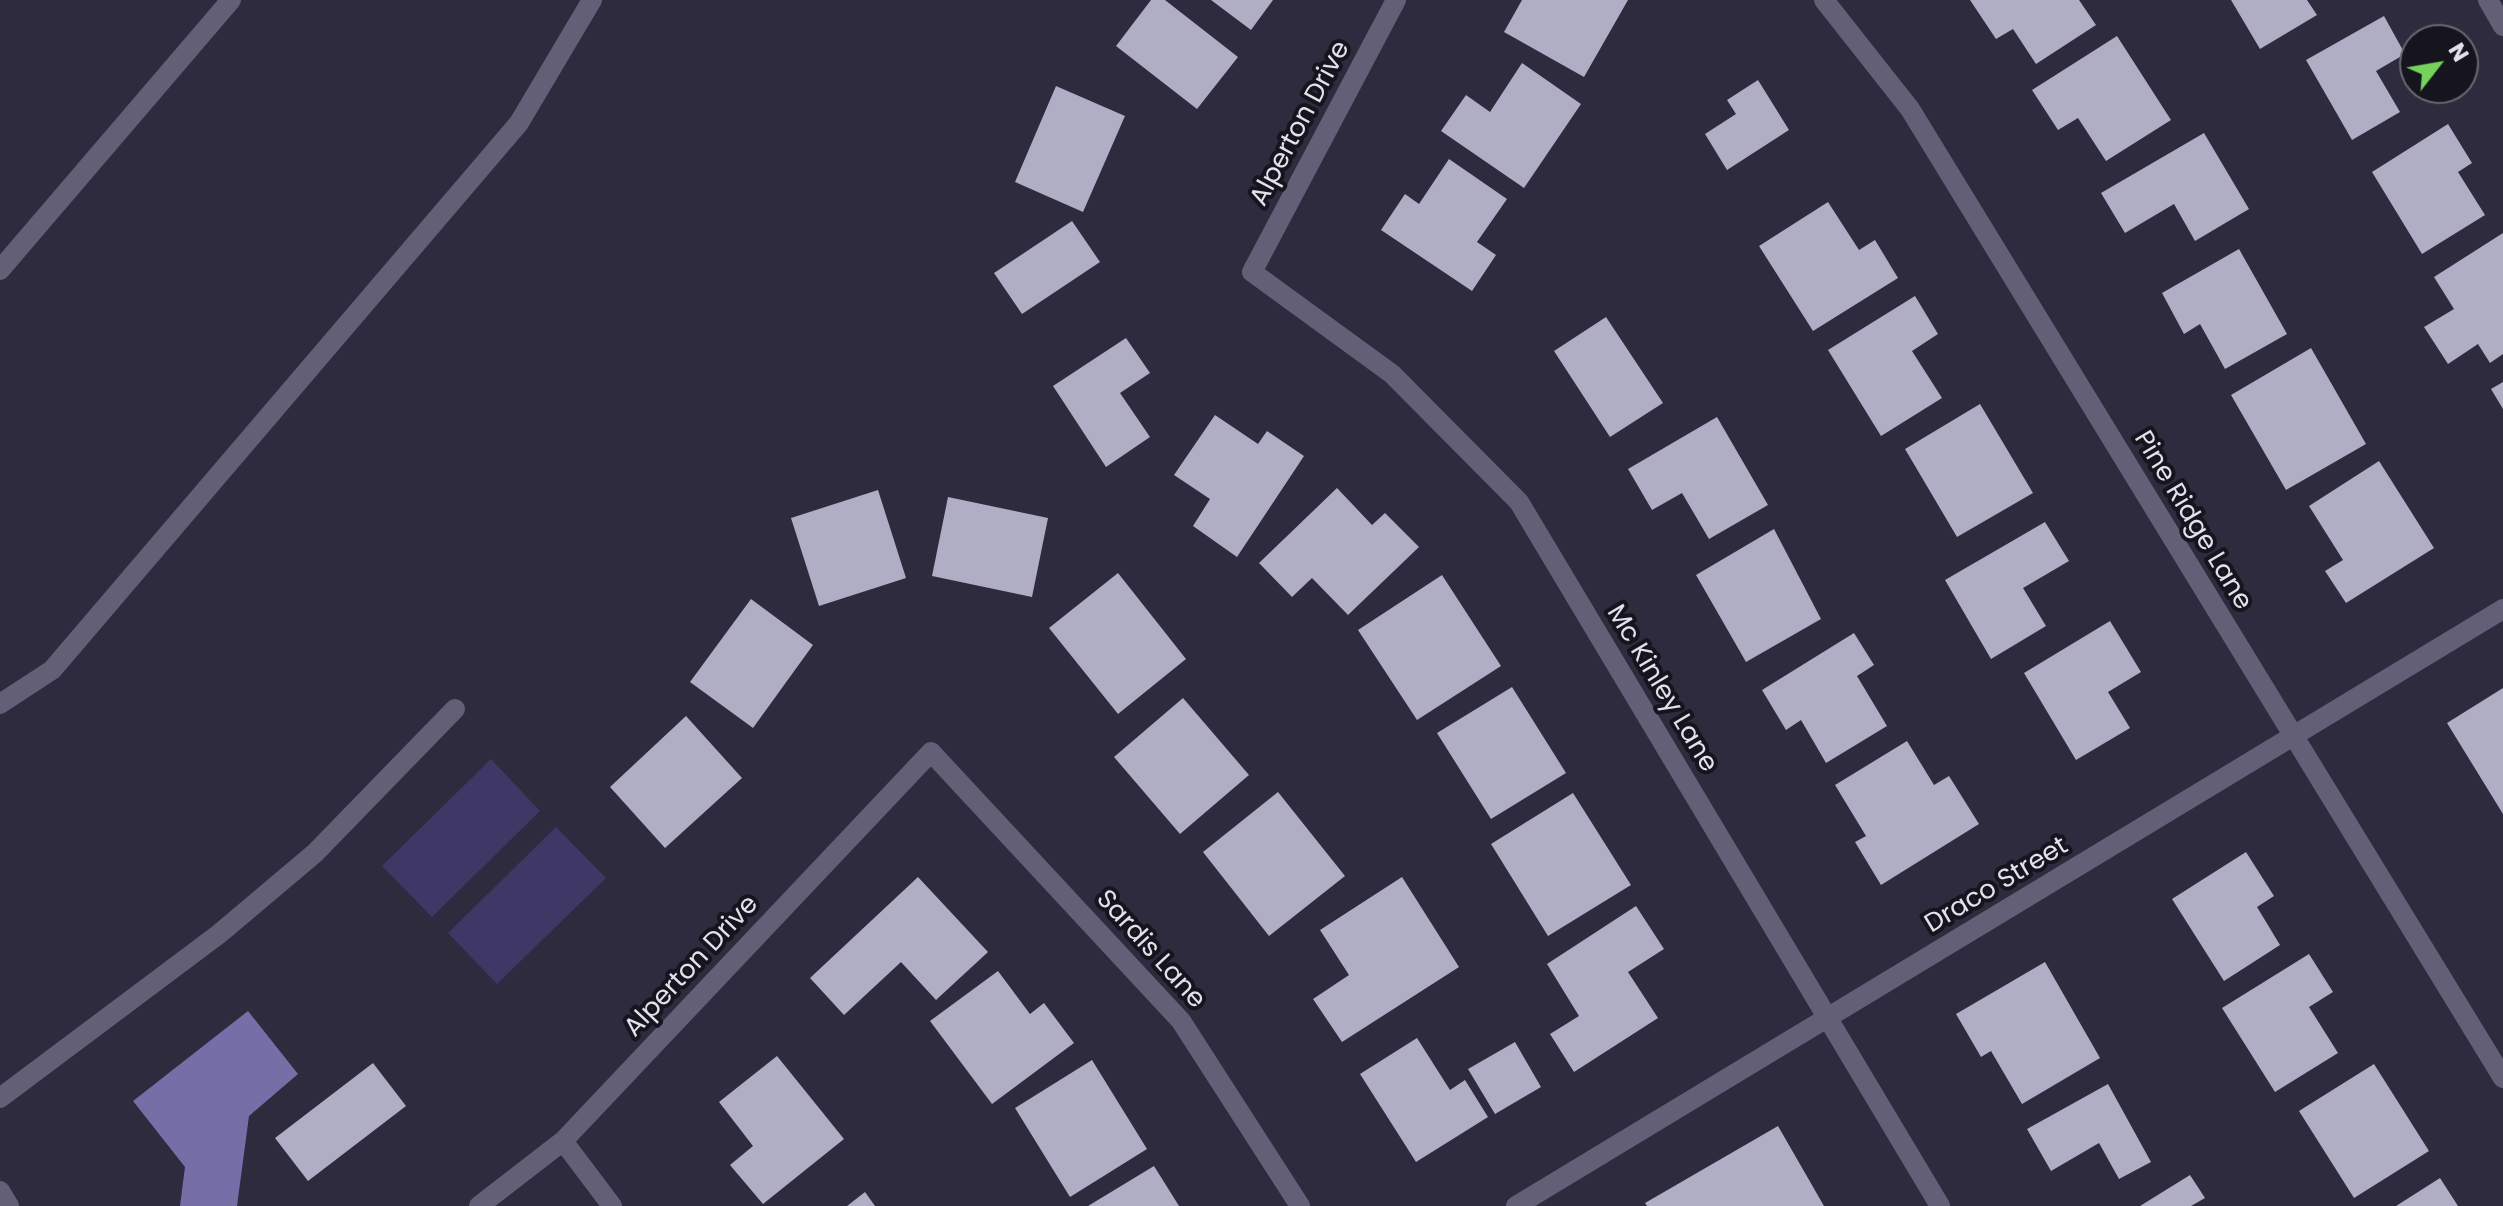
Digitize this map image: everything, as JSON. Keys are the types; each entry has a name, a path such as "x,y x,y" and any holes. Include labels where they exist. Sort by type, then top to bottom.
{"street":[{"path":"0,270 231,0"},
{"name":"Alperton Drive","path":"1252,272 1396,0"},
{"name":"Pine Ridge Lane","path":"1824,0 1910,109 2503,1078"},
{"path":"2488,0 2503,26"},
{"path":"0,704 52,670 519,123 585,3"},
{"name":"Mc Kinley Lane","path":"1252,272 1392,374 1519,502 1940,1206"},
{"name":"Draco Street","path":"1516,1206 2503,609"},
{"path":"0,1098 219,934 315,853 455,709"},
{"name":"Alperton Drive","path":"479,1206 563,1141 931,752"},
{"name":"Sardis Lane","path":"931,752 1181,1021 1300,1206"},
{"path":"563,1141 612,1206"},
{"path":"0,1191 9,1206"}],"shaded area":[{"path":"491,759 540,811 432,917 382,866"},
{"path":"556,827 606,878 497,984 448,933"},
{"path":"248,1011 298,1074 249,1116 237,1206 180,1206 185,1167 133,1101"}],"building":[{"path":"1151,0 1165,0 1238,57 1197,109 1116,46"},
{"path":"1211,0 1273,0 1251,30"},
{"path":"1522,0 1628,0 1584,77 1504,32"},
{"path":"1970,0 2079,0 2096,25 2036,64 2013,29 1996,39"},
{"path":"2231,0 2307,0 2317,15 2260,49"},
{"path":"2384,16 2399,43 2399,58 2376,71 2400,112 2352,140 2306,60"},
{"path":"2117,36 2171,120 2106,161 2078,118 2058,130 2032,90"},
{"path":"1522,63 1581,104 1524,188 1441,131 1466,95 1490,112"},
{"path":"1758,80 1789,130 1727,170 1705,134 1736,114 1727,100"},
{"path":"1056,86 1125,116 1083,212 1015,182"},
{"path":"2448,124 2472,163 2458,172 2485,215 2422,254 2372,172"},
{"path":"2204,133 2249,209 2195,241 2174,204 2125,233 2101,193"},
{"path":"1449,159 1507,199 1477,242 1496,255 1472,291 1381,230 1405,194 1419,204"},
{"path":"1828,202 1859,250 1875,240 1898,278 1813,331 1759,246"},
{"path":"1072,221 1100,262 1022,314 994,273"},
{"path":"2503,233 2503,354 2490,363 2478,344 2448,364 2424,327 2454,309 2434,277"},
{"path":"2239,249 2287,334 2225,369 2200,324 2184,334 2162,293"},
{"path":"1915,296 1938,334 1912,351 1942,398 1881,436 1828,350"},
{"path":"1606,317 1663,403 1610,437 1554,351"},
{"path":"1126,338 1150,373 1120,393 1150,437 1106,467 1053,386"},
{"path":"2311,348 2366,444 2286,490 2231,395"},
{"path":"2503,382 2503,409 2491,389"},
{"path":"1980,404 2033,493 1957,537 1905,449"},
{"path":"1215,415 1258,444 1267,431 1304,456 1237,557 1193,526 1210,499 1174,475"},
{"path":"1717,417 1768,505 1709,539 1682,493 1652,510 1628,469"},
{"path":"2379,461 2434,548 2346,603 2325,571 2343,560 2309,506"},
{"path":"1337,488 1372,525 1385,513 1419,547 1348,615 1312,578 1292,597 1259,563"},
{"path":"878,490 906,578 819,606 791,518"},
{"path":"948,497 1048,518 1032,597 932,576"},
{"path":"2045,522 2069,561 2023,588 2046,626 1991,659 1945,580"},
{"path":"1774,529 1821,619 1746,662 1696,575"},
{"path":"1118,573 1186,659 1118,714 1049,628"},
{"path":"1442,575 1501,666 1417,720 1358,630"},
{"path":"751,599 813,645 753,728 690,682"},
{"path":"2110,621 2141,672 2108,692 2130,728 2076,760 2024,673"},
{"path":"1854,633 1874,665 1857,676 1887,726 1826,763 1801,720 1786,730 1762,690"},
{"path":"1512,687 1566,773 1491,819 1437,733"},
{"path":"2503,688 2503,814 2447,723"},
{"path":"1183,698 1249,775 1180,834 1114,757"},
{"path":"686,716 742,778 665,848 610,787"},
{"path":"1907,741 1934,785 1949,776 1979,824 1881,885 1855,842 1866,836 1835,785"},
{"path":"1278,792 1345,876 1269,936 1203,852"},
{"path":"1573,793 1631,885 1548,936 1491,844"},
{"path":"2246,852 2274,896 2257,907 2280,945 2224,981 2172,899"},
{"path":"918,877 988,952 936,1000 901,962 844,1015 810,978"},
{"path":"1402,877 1459,967 1342,1042 1313,999 1349,975 1320,930"},
{"path":"1636,906 1664,949 1628,972 1658,1018 1574,1072 1550,1034 1579,1016 1547,964"},
{"path":"2309,954 2333,992 2309,1007 2338,1053 2275,1092 2222,1008"},
{"path":"2045,962 2100,1058 2022,1104 1991,1051 1981,1057 1956,1014"},
{"path":"998,971 1030,1014 1044,1003 1074,1043 992,1104 930,1021"},
{"path":"1417,1038 1450,1090 1465,1080 1488,1117 1416,1162 1360,1074"},
{"path":"1515,1042 1541,1087 1495,1114 1468,1069"},
{"path":"777,1056 844,1139 763,1204 730,1165 753,1146 719,1102"},
{"path":"1092,1060 1147,1149 1070,1197 1015,1108"},
{"path":"373,1063 406,1106 308,1181 275,1138"},
{"path":"2374,1064 2429,1151 2354,1198 2299,1111"},
{"path":"2108,1084 2151,1162 2119,1179 2099,1143 2051,1171 2027,1129"},
{"path":"1778,1126 1824,1206 1647,1206 1645,1203"},
{"path":"1154,1166 1179,1206 1088,1206"},
{"path":"2190,1175 2205,1198 2191,1206 2140,1206"},
{"path":"2440,1178 2458,1206 2396,1206"},
{"path":"865,1192 875,1206 847,1206"}]}
